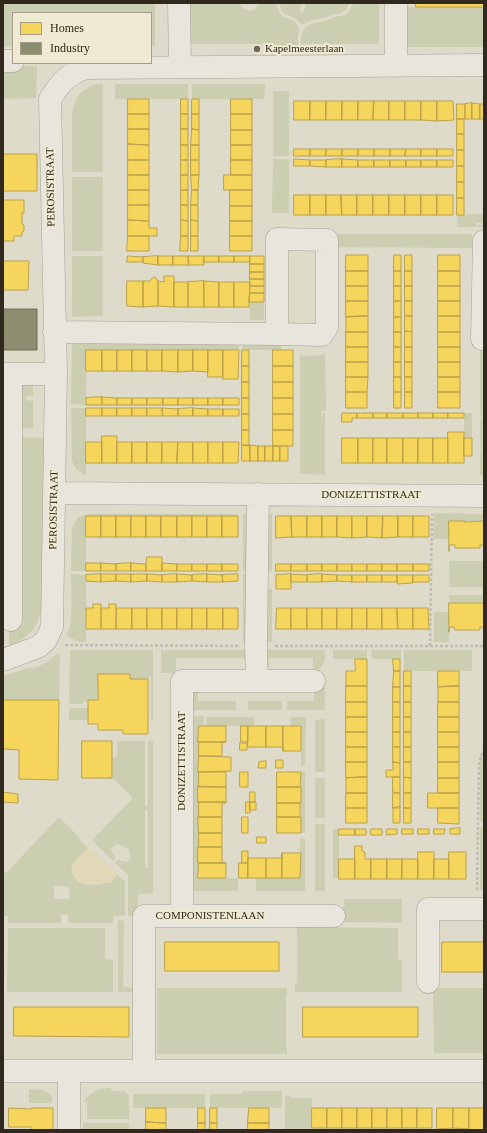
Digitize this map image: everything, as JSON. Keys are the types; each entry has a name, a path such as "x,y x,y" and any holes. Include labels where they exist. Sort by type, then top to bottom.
{"street":[{"path":"179,3 180,67"},
{"path":"396,3 396,66"},
{"path":"64,68 484,65"},
{"name":"PEROSISTRAAT","path":"3,660 38,647 46,640 52,627 56,374 50,99 61,83 64,68"},
{"path":"54,332 322,335 328,327 327,240 277,239 277,334"},
{"path":"484,241 482,339 484,339"},
{"path":"11,620 7,374 56,374"},
{"name":"DONIZETTISTRAAT","path":"54,492 484,496"},
{"path":"257,681 258,494"},
{"name":"DONIZETTISTRAAT","path":"182,916 182,681 314,681"},
{"path":"428,982 428,910 480,909"},
{"name":"COMPONISTENLAAN","path":"144,1070 144,916 334,916"},
{"path":"3,1071 484,1071"},
{"path":"68,1071 69,1130"}],"path":[{"path":"432,496 430,646 484,646"},
{"path":"480,909 479,762 484,749"}],"green space":[{"path":"3,3 155,3 155,46 152,46 152,12 12,12 12,46 3,46"},
{"path":"187,3 240,3 244,9 253,10 259,3 275,3 282,17 294,21 299,27 298,46 274,46 273,43 262,43 262,46 261,44 187,44"},
{"path":"279,3 302,3 300,11 302,13 305,8 305,3 349,3 346,10 339,14 333,14 327,17 312,20 302,25 296,19 283,13"},
{"path":"353,3 379,3 379,44 304,44 304,46 301,46 302,34 306,27 348,13"},
{"path":"407,7 484,7 484,47 407,47"},
{"path":"3,66 37,66 36,98 3,99"},
{"path":"97,84 103,84 103,172 72,172 72,118 74,104 77,97 82,92"},
{"path":"115,84 188,84 188,99 115,99"},
{"path":"192,84 265,84 264,99 192,99"},
{"path":"273,91 289,91 289,156 273,156"},
{"path":"273,159 289,159 289,213 272,213"},
{"path":"72,177 103,177 103,251 72,251"},
{"path":"483,214 483,227 477,227 477,225 482,225 482,223 476,223 476,227 457,227 457,215"},
{"path":"334,234 472,234 472,248 334,247"},
{"path":"72,256 103,256 103,316 72,317"},
{"path":"249,302 264,302 264,320 250,320"},
{"path":"72,338 239,338 239,350 87,350 86,405 71,404"},
{"path":"243,338 281,338 281,350 242,350"},
{"path":"480,338 484,338 483,417 480,417"},
{"path":"324,353 326,411 321,411 322,417 323,413 325,413 325,475 300,474 300,354 302,354 302,356 323,355"},
{"path":"33,381 33,396 27,396 26,400 33,401 33,428 15,429 16,387"},
{"path":"71,408 86,408 86,476 76,469 72,461"},
{"path":"464,413 472,413 472,438 464,438"},
{"path":"480,418 484,418 484,475 480,475"},
{"path":"16,437 44,438 43,601 40,616 34,629 24,638 9,646"},
{"path":"434,513 484,514 484,521 449,521 449,539 433,539"},
{"path":"89,514 238,514 238,516 86,516 86,571 71,571 72,527 78,517"},
{"path":"243,514 250,514 250,571 243,571"},
{"path":"264,514 272,514 272,571 264,571"},
{"path":"449,561 484,561 484,587 449,587"},
{"path":"71,574 86,575 86,642 79,642 67,636 71,621"},
{"path":"243,574 250,575 250,642 243,642"},
{"path":"264,589 272,589 272,642 264,642"},
{"path":"449,595 484,595 484,603 449,603"},
{"path":"434,612 449,612 449,642 434,642"},
{"path":"70,650 153,650 153,719 151,719 151,677 148,679 130,679 98,675 98,700 83,702 83,704 69,704"},
{"path":"161,650 251,650 251,667 245,666 245,658 176,658 176,670 173,673 161,673"},
{"path":"264,650 325,650 325,661 317,673 313,670 313,658 269,658 269,667 264,667"},
{"path":"333,650 367,650 367,659 333,659"},
{"path":"371,650 401,650 401,659 372,659"},
{"path":"404,650 472,650 472,671 404,671"},
{"path":"57,654 60,654 59,700 3,700 3,676 31,667 33,669 47,662"},
{"path":"325,677 325,710 287,710 287,701 314,701 314,690"},
{"path":"198,689 198,701 236,701 236,710 189,710 190,693"},
{"path":"248,701 282,701 282,710 248,710"},
{"path":"69,708 88,708 88,720 69,720"},
{"path":"194,716 204,716 204,726 199,726 198,878 238,878 238,891 193,891"},
{"path":"206,717 254,717 254,726 206,726"},
{"path":"291,717 306,717 305,766 301,766 301,726 290,726"},
{"path":"325,719 325,772 315,772 315,720"},
{"path":"117,741 145,741 145,806 148,806 148,741 153,741 153,893 138,894 138,915 128,916 128,875 115,863 118,860 126,862 129,861 131,856 128,849 118,844 111,848 110,849 116,858 113,861 92,840 133,798 113,779 81,778 112,778 112,757 117,757","holes":["145,810 148,810 148,868 145,868"]},
{"path":"480,754 484,754 484,822 480,822"},
{"path":"301,772 305,772 305,833 301,833"},
{"path":"315,778 325,778 325,818 315,818"},
{"path":"59,817 88,848 79,856 73,866 73,874 96,885 112,882 117,874 125,881 125,915 113,916 113,923 69,923 68,915 61,915 61,923 8,923 8,916 3,916 3,870 6,873","holes":["54,886 70,887 69,899 54,899"]},
{"path":"315,824 325,824 325,891 315,891"},
{"path":"484,826 484,890 480,890 480,827"},
{"path":"333,829 339,829 339,878 333,878"},
{"path":"300,838 305,839 305,891 256,891 256,878 300,878"},
{"path":"344,899 402,899 402,923 343,922"},
{"path":"118,920 124,921 123,987 135,988 136,992 118,992"},
{"path":"296,927 398,928 398,959 402,960 402,992 295,992 295,984 297,983"},
{"path":"8,928 105,928 105,959 113,960 113,992 7,992"},
{"path":"157,988 287,988 287,1054 157,1054"},
{"path":"433,988 484,988 484,1053 434,1053"},
{"path":"111,1088 111,1091 125,1091 126,1094 129,1094 129,1119 87,1119 87,1102 83,1102 95,1091"},
{"path":"29,1089 39,1089 48,1092 52,1097 52,1103 29,1103"},
{"path":"243,1091 282,1091 282,1108 210,1108 210,1094 242,1094"},
{"path":"133,1094 205,1094 205,1108 133,1108"},
{"path":"285,1096 290,1096 291,1098 312,1098 312,1130 285,1130"},
{"path":"83,1123 129,1123 129,1130 83,1130"}],"sand":[{"path":"88,848 92,851 93,850 117,874 112,882 90,885 79,882 75,878 71,868 72,865"}],"building: Homes":[{"path":"416,3 484,3 484,7 416,7"},
{"path":"128,99 149,99 149,114 128,114"},
{"path":"181,99 188,99 188,114 181,114"},
{"path":"192,99 199,99 199,114 192,114"},
{"path":"231,99 252,99 252,114 231,114"},
{"path":"294,101 310,101 310,120 294,120"},
{"path":"310,101 326,101 326,120 310,120"},
{"path":"326,101 342,101 342,120 326,120"},
{"path":"342,101 358,101 358,120 342,120"},
{"path":"358,101 374,101 373,120 358,120"},
{"path":"374,101 389,101 389,120 373,120"},
{"path":"389,101 405,101 405,120 389,120"},
{"path":"405,101 421,101 421,120 405,120"},
{"path":"421,101 437,101 437,121 421,120"},
{"path":"437,101 453,101 454,120 437,121"},
{"path":"472,103 480,104 480,119 472,119"},
{"path":"472,103 472,119 465,119 465,104"},
{"path":"457,104 465,104 465,119 457,119"},
{"path":"480,104 484,104 484,119 480,119"},
{"path":"128,114 149,114 149,129 128,129"},
{"path":"181,114 188,114 188,129 181,129"},
{"path":"192,114 199,114 199,130 192,129"},
{"path":"231,114 252,114 252,130 231,130"},
{"path":"457,119 464,119 464,134 457,134"},
{"path":"128,129 149,129 149,145 128,144"},
{"path":"181,129 188,129 188,145 181,145"},
{"path":"192,129 199,130 199,145 191,145"},
{"path":"231,130 252,130 252,145 231,145"},
{"path":"457,134 464,134 464,150 457,150"},
{"path":"128,144 149,145 149,160 128,160"},
{"path":"181,145 188,145 188,160 181,160"},
{"path":"191,145 199,145 199,160 191,160"},
{"path":"231,145 252,145 252,160 231,160"},
{"path":"294,149 310,149 310,156 294,156"},
{"path":"310,149 326,149 326,156 310,156"},
{"path":"326,149 342,149 342,156 326,156"},
{"path":"342,149 358,149 358,156 342,156"},
{"path":"358,149 374,149 374,156 358,156"},
{"path":"374,149 390,149 390,156 374,156"},
{"path":"390,149 406,149 405,156 390,156"},
{"path":"406,149 421,149 421,156 405,156"},
{"path":"421,149 437,149 437,156 421,156"},
{"path":"437,149 453,149 453,156 437,156"},
{"path":"457,150 464,150 464,166 457,166"},
{"path":"3,154 37,154 37,191 3,191"},
{"path":"294,159 310,160 310,166 294,166"},
{"path":"342,159 358,160 358,167 342,167"},
{"path":"342,159 342,167 326,167 326,160"},
{"path":"128,160 149,160 149,175 128,175"},
{"path":"181,160 188,160 188,175 181,175"},
{"path":"191,160 199,160 199,175 191,175"},
{"path":"231,160 252,160 252,175 231,175"},
{"path":"310,160 326,160 326,167 310,166"},
{"path":"358,160 374,160 374,167 358,167"},
{"path":"374,160 390,160 390,167 374,167"},
{"path":"390,160 406,160 406,167 390,167"},
{"path":"406,160 421,160 421,167 406,167"},
{"path":"421,160 437,160 437,167 421,167"},
{"path":"437,160 453,160 453,167 437,167"},
{"path":"457,166 464,166 464,182 457,182"},
{"path":"128,175 149,175 149,190 128,190"},
{"path":"181,175 188,175 188,190 181,190"},
{"path":"191,175 199,175 198,190 192,190"},
{"path":"224,175 252,175 252,190 224,190"},
{"path":"457,182 464,182 464,198 457,198"},
{"path":"128,190 149,190 149,205 128,205"},
{"path":"181,190 188,190 188,205 181,205"},
{"path":"192,190 198,190 198,205 191,205"},
{"path":"230,190 252,190 252,206 230,206"},
{"path":"294,195 310,195 310,215 294,215"},
{"path":"310,195 326,195 326,215 310,215"},
{"path":"326,195 341,195 342,215 326,215"},
{"path":"341,195 357,195 357,215 342,215"},
{"path":"357,195 373,195 373,215 357,215"},
{"path":"373,195 389,195 389,215 373,215"},
{"path":"389,195 405,195 405,215 389,215"},
{"path":"405,195 421,195 421,215 405,215"},
{"path":"421,195 437,195 437,215 421,215"},
{"path":"437,195 453,195 453,215 437,215"},
{"path":"457,198 464,198 464,215 457,215"},
{"path":"3,200 24,200 22,224 24,225 24,231 22,232 22,236 14,236 14,241 3,241"},
{"path":"128,205 149,205 149,221 128,220"},
{"path":"181,205 188,205 188,221 181,220"},
{"path":"191,205 198,205 198,221 191,220"},
{"path":"230,206 252,206 252,221 230,221"},
{"path":"128,220 149,221 149,228 157,228 157,236 128,236"},
{"path":"181,220 188,221 188,236 181,236"},
{"path":"191,220 198,221 198,236 191,236"},
{"path":"230,221 252,221 252,236 230,236"},
{"path":"128,236 149,236 149,251 127,251"},
{"path":"181,236 188,236 188,251 180,251"},
{"path":"191,236 198,236 198,251 191,251"},
{"path":"230,236 252,236 252,251 230,251"},
{"path":"346,255 368,255 368,271 346,271"},
{"path":"394,255 401,255 401,271 394,271"},
{"path":"405,255 412,255 412,271 405,271"},
{"path":"438,255 460,255 460,271 438,271"},
{"path":"128,256 143,257 143,262 127,262"},
{"path":"158,256 173,256 173,265 158,265"},
{"path":"158,256 158,265 143,263 143,257"},
{"path":"173,256 188,256 189,265 173,265"},
{"path":"188,256 204,256 204,265 189,265"},
{"path":"204,256 219,256 219,262 204,262"},
{"path":"219,256 234,256 234,262 219,262"},
{"path":"234,256 250,256 250,262 234,262"},
{"path":"250,256 264,256 264,264 250,264"},
{"path":"3,261 29,261 28,290 3,290"},
{"path":"250,264 264,264 264,272 250,272"},
{"path":"346,271 368,271 368,286 346,286"},
{"path":"394,271 401,271 401,286 394,286"},
{"path":"405,271 412,271 412,286 405,286"},
{"path":"438,271 460,271 460,286 438,286"},
{"path":"250,272 264,272 264,279 250,279"},
{"path":"164,276 174,276 174,307 158,306 158,281 164,282"},
{"path":"155,277 158,281 158,306 143,307 143,281 150,281"},
{"path":"250,279 264,279 264,286 250,286"},
{"path":"127,281 143,281 143,307 127,306"},
{"path":"204,281 219,282 219,307 204,307"},
{"path":"204,281 204,307 188,307 188,282"},
{"path":"174,282 188,282 188,307 174,307"},
{"path":"219,282 234,282 234,307 219,307"},
{"path":"234,282 250,282 249,307 234,307"},
{"path":"250,286 264,286 264,293 250,293"},
{"path":"346,286 368,286 368,301 346,301"},
{"path":"394,286 401,286 401,301 394,301"},
{"path":"405,286 412,286 412,301 405,301"},
{"path":"438,286 460,286 460,301 438,301"},
{"path":"250,293 264,293 264,302 249,302"},
{"path":"346,301 368,301 368,316 346,317"},
{"path":"394,301 401,301 401,317 394,317"},
{"path":"405,301 412,301 412,316 405,316"},
{"path":"438,301 460,301 460,316 438,316"},
{"path":"368,316 368,332 346,332 346,317"},
{"path":"405,316 412,316 412,332 405,331"},
{"path":"438,316 460,316 460,332 438,332"},
{"path":"394,317 401,317 401,332 394,332"},
{"path":"405,331 412,332 412,347 405,347"},
{"path":"346,332 368,332 368,347 346,347"},
{"path":"394,332 401,332 401,347 394,347"},
{"path":"438,332 460,332 460,347 438,347"},
{"path":"346,347 368,347 368,362 346,362"},
{"path":"394,347 401,347 401,362 394,362"},
{"path":"405,347 412,347 412,362 405,362"},
{"path":"438,347 460,347 460,362 438,362"},
{"path":"86,350 102,350 102,371 86,371"},
{"path":"102,350 117,350 117,371 102,371"},
{"path":"117,350 132,350 132,371 117,371"},
{"path":"132,350 147,350 147,371 132,371"},
{"path":"147,350 162,350 162,371 147,371"},
{"path":"162,350 178,350 178,372 162,371"},
{"path":"178,350 193,350 193,371 178,372"},
{"path":"193,350 208,350 208,372 193,371"},
{"path":"208,350 223,350 223,377 208,377"},
{"path":"223,350 239,350 238,379 223,379"},
{"path":"242,350 249,350 249,366 242,366"},
{"path":"273,350 293,350 293,366 273,366"},
{"path":"346,362 368,362 368,377 346,377"},
{"path":"394,362 401,362 401,377 394,377"},
{"path":"405,362 412,362 412,377 405,377"},
{"path":"438,362 460,362 460,377 438,377"},
{"path":"242,366 249,366 249,382 242,382"},
{"path":"273,366 293,366 293,382 273,382"},
{"path":"346,377 368,377 367,392 346,392"},
{"path":"394,377 401,377 401,392 394,392"},
{"path":"405,377 412,377 412,392 405,392"},
{"path":"438,377 460,377 460,392 438,392"},
{"path":"242,382 249,382 249,398 242,398"},
{"path":"273,382 293,382 293,398 273,398"},
{"path":"346,392 367,392 367,408 346,408"},
{"path":"394,392 401,392 401,408 394,408"},
{"path":"405,392 412,392 412,408 405,408"},
{"path":"438,392 460,392 460,408 438,408"},
{"path":"102,397 102,405 86,405 86,398"},
{"path":"102,397 117,398 117,405 102,405"},
{"path":"117,398 132,398 132,405 117,405"},
{"path":"132,398 147,398 147,405 132,405"},
{"path":"147,398 163,398 163,405 147,405"},
{"path":"163,398 178,398 178,405 163,405"},
{"path":"178,398 193,398 193,405 178,405"},
{"path":"193,398 208,398 208,405 193,405"},
{"path":"208,398 223,398 223,405 208,405"},
{"path":"223,398 239,398 239,405 223,405"},
{"path":"242,398 249,398 249,414 242,414"},
{"path":"273,398 293,398 293,414 273,414"},
{"path":"86,408 102,408 102,416 86,416"},
{"path":"102,408 117,408 117,416 102,416"},
{"path":"117,408 132,408 132,416 117,416"},
{"path":"132,408 147,408 147,416 132,416"},
{"path":"147,408 162,408 163,416 147,416"},
{"path":"162,408 178,409 178,416 163,416"},
{"path":"193,408 208,409 208,416 193,416"},
{"path":"193,408 193,416 178,416 178,409"},
{"path":"208,409 223,409 223,416 208,416"},
{"path":"223,409 239,409 239,416 223,416"},
{"path":"342,413 357,413 357,418 352,418 352,422 342,422"},
{"path":"357,413 373,413 373,418 357,418"},
{"path":"373,413 387,413 387,418 373,418"},
{"path":"387,413 403,413 403,418 387,418"},
{"path":"403,413 418,413 418,418 403,418"},
{"path":"418,413 433,413 433,418 418,418"},
{"path":"433,413 448,413 448,418 433,418"},
{"path":"448,413 464,413 464,418 448,418"},
{"path":"242,414 249,414 249,430 242,430"},
{"path":"273,414 293,414 293,430 273,430"},
{"path":"242,430 249,430 249,446 242,445"},
{"path":"273,430 293,430 293,446 273,446"},
{"path":"448,432 464,432 464,463 448,463"},
{"path":"102,436 117,436 117,463 102,463"},
{"path":"342,438 358,438 358,463 342,463"},
{"path":"358,438 373,438 373,463 358,463"},
{"path":"373,438 387,438 387,463 373,463"},
{"path":"387,438 403,438 403,463 387,463"},
{"path":"403,438 418,438 418,463 403,463"},
{"path":"418,438 433,438 433,463 418,463"},
{"path":"433,438 448,438 448,463 433,463"},
{"path":"464,438 472,438 472,456 464,456"},
{"path":"86,442 102,442 102,463 86,463"},
{"path":"117,442 132,442 132,463 117,463"},
{"path":"132,442 147,442 147,463 132,463"},
{"path":"147,442 162,442 162,463 147,463"},
{"path":"162,442 178,442 177,463 162,463"},
{"path":"178,442 193,442 193,463 177,463"},
{"path":"193,442 208,442 208,463 193,463"},
{"path":"208,442 223,442 223,463 208,463"},
{"path":"223,442 239,442 238,463 223,463"},
{"path":"242,445 250,445 250,461 242,461"},
{"path":"250,445 258,446 258,461 250,461"},
{"path":"258,446 265,446 265,461 258,461"},
{"path":"265,446 273,446 273,461 265,461"},
{"path":"273,446 280,446 280,461 273,461"},
{"path":"280,446 288,446 288,461 280,461"},
{"path":"86,516 101,516 101,537 86,537"},
{"path":"101,516 116,516 116,537 101,537"},
{"path":"116,516 131,516 131,537 116,537"},
{"path":"131,516 146,516 146,537 131,537"},
{"path":"146,516 161,516 161,537 146,537"},
{"path":"161,516 177,516 177,537 161,537"},
{"path":"177,516 192,516 192,537 177,537"},
{"path":"192,516 207,516 207,537 192,537"},
{"path":"207,516 222,516 222,537 207,537"},
{"path":"222,516 238,516 238,537 222,537"},
{"path":"276,516 291,516 292,537 276,538"},
{"path":"291,516 307,516 307,537 292,537"},
{"path":"307,516 322,516 322,537 307,537"},
{"path":"322,516 337,516 337,537 322,537"},
{"path":"337,516 352,516 352,538 337,537"},
{"path":"352,516 367,516 367,537 352,538"},
{"path":"367,516 383,516 382,538 367,537"},
{"path":"383,516 398,516 398,537 382,538"},
{"path":"398,516 413,516 413,537 398,537"},
{"path":"413,516 429,516 429,537 413,537"},
{"path":"449,521 484,521 484,545 480,545 480,548 455,548 455,545 449,545"},
{"path":"147,557 162,557 162,571 146,571"},
{"path":"86,563 101,563 101,571 86,571"},
{"path":"101,563 116,564 116,571 101,571"},
{"path":"131,563 146,564 146,571 131,571"},
{"path":"131,563 131,571 116,571 116,564"},
{"path":"162,563 177,564 177,571 162,571"},
{"path":"177,564 192,564 192,571 177,571"},
{"path":"192,564 207,564 207,571 192,571"},
{"path":"207,564 222,564 222,571 207,571"},
{"path":"222,564 238,564 238,571 222,571"},
{"path":"276,564 291,564 291,571 276,571"},
{"path":"291,564 307,564 307,571 291,571"},
{"path":"307,564 322,564 322,571 307,571"},
{"path":"322,564 337,564 337,571 322,571"},
{"path":"337,564 352,564 352,571 337,571"},
{"path":"352,564 367,564 367,571 352,571"},
{"path":"367,564 382,564 382,571 367,571"},
{"path":"382,564 397,564 397,571 382,571"},
{"path":"397,564 413,564 413,571 397,571"},
{"path":"413,564 429,564 429,571 413,571"},
{"path":"101,574 116,574 116,581 101,582"},
{"path":"101,574 101,582 86,581 86,575"},
{"path":"116,574 131,574 131,582 116,581"},
{"path":"131,574 147,574 147,581 131,582"},
{"path":"147,574 162,575 162,582 147,581"},
{"path":"177,574 177,582 162,582 162,575"},
{"path":"177,574 192,575 192,581 177,582"},
{"path":"207,574 222,575 223,582 207,582"},
{"path":"207,574 207,582 192,581 192,575"},
{"path":"238,574 238,581 223,582 222,575"},
{"path":"291,574 307,575 307,582 291,582"},
{"path":"291,574 291,589 276,589 276,575"},
{"path":"322,574 322,582 307,582 307,575"},
{"path":"322,574 337,575 337,581 322,582"},
{"path":"337,575 352,575 352,582 337,581"},
{"path":"352,575 367,575 367,582 352,582"},
{"path":"367,575 382,575 382,582 367,582"},
{"path":"382,575 397,575 397,582 382,582"},
{"path":"397,575 413,575 413,583 398,584"},
{"path":"413,575 429,575 429,582 413,582"},
{"path":"449,603 484,603 484,627 480,627 480,630 455,630 454,627 450,627 449,632"},
{"path":"93,604 101,604 101,629 86,629 86,608 93,608"},
{"path":"109,604 116,604 116,629 101,629 101,608 109,608"},
{"path":"117,608 132,608 132,629 116,629"},
{"path":"132,608 147,608 147,629 132,629"},
{"path":"147,608 162,608 162,629 147,629"},
{"path":"162,608 177,608 177,629 162,629"},
{"path":"177,608 192,608 192,629 177,629"},
{"path":"192,608 207,608 207,629 192,629"},
{"path":"207,608 223,608 223,629 207,629"},
{"path":"223,608 238,608 238,629 223,629"},
{"path":"277,608 291,608 291,629 276,629"},
{"path":"291,608 307,608 307,629 291,629"},
{"path":"307,608 322,608 322,629 307,629"},
{"path":"322,608 337,608 337,629 322,629"},
{"path":"337,608 352,608 352,629 337,629"},
{"path":"352,608 367,608 367,629 352,629"},
{"path":"367,608 382,608 382,629 367,629"},
{"path":"382,608 397,608 398,629 382,629"},
{"path":"397,608 413,608 413,629 398,629"},
{"path":"413,608 428,608 429,629 413,629"},
{"path":"355,659 367,659 367,686 346,686 346,671 355,671"},
{"path":"393,659 400,659 400,671 394,671"},
{"path":"394,671 400,671 400,687 393,687"},
{"path":"404,671 411,671 411,686 404,686"},
{"path":"438,671 459,671 459,686 438,687"},
{"path":"98,674 130,674 130,679 148,679 148,734 123,734 123,730 98,730 98,724 88,724 88,700 98,700"},
{"path":"346,686 367,686 367,702 346,702"},
{"path":"404,686 411,686 411,702 404,702"},
{"path":"459,686 459,702 438,702 438,687"},
{"path":"393,687 400,687 400,702 393,702"},
{"path":"3,700 59,700 58,780 19,779 19,750 3,749"},
{"path":"346,702 367,702 367,717 346,717"},
{"path":"393,702 400,702 400,717 393,717"},
{"path":"404,702 411,702 411,717 404,717"},
{"path":"438,702 459,702 459,717 438,717"},
{"path":"346,717 367,717 367,732 346,732"},
{"path":"393,717 400,717 400,732 393,732"},
{"path":"404,717 411,717 411,732 404,732"},
{"path":"438,717 459,717 459,732 438,732"},
{"path":"199,726 226,726 226,742 198,742"},
{"path":"241,726 248,726 248,742 241,742"},
{"path":"248,726 266,726 266,747 248,747"},
{"path":"266,726 283,726 283,747 266,747"},
{"path":"283,726 301,726 301,751 283,751"},
{"path":"346,732 367,732 367,747 346,747"},
{"path":"393,732 400,732 400,747 393,747"},
{"path":"404,732 411,732 411,747 404,747"},
{"path":"438,732 459,732 459,747 438,747"},
{"path":"82,741 112,741 112,778 82,778"},
{"path":"199,742 222,742 222,756 199,756"},
{"path":"240,743 247,743 247,750 240,750"},
{"path":"346,747 367,747 367,762 346,762"},
{"path":"393,747 400,747 400,763 393,762"},
{"path":"404,747 411,747 411,762 404,762"},
{"path":"438,747 459,747 459,762 438,762"},
{"path":"199,756 231,757 231,771 198,772"},
{"path":"276,760 283,760 283,768 276,768"},
{"path":"266,761 266,768 258,768 259,762"},
{"path":"346,762 367,762 367,777 346,778"},
{"path":"393,762 400,763 400,777 386,777 386,770 393,770"},
{"path":"404,762 411,762 411,778 404,777"},
{"path":"438,762 459,762 459,778 438,778"},
{"path":"199,772 226,772 226,787 199,787"},
{"path":"240,772 248,772 248,787 240,787"},
{"path":"277,772 301,772 300,787 277,787"},
{"path":"367,777 367,793 346,793 346,778"},
{"path":"393,777 400,777 400,793 393,792"},
{"path":"404,777 411,778 411,793 404,793"},
{"path":"438,778 459,778 459,793 438,793"},
{"path":"198,786 226,787 226,802 198,802"},
{"path":"277,787 301,787 301,803 277,803"},
{"path":"3,792 18,794 18,803 3,802"},
{"path":"250,792 255,792 255,802 250,802"},
{"path":"346,793 367,793 367,808 346,808"},
{"path":"393,793 400,793 400,808 393,808"},
{"path":"404,793 411,793 411,808 404,808"},
{"path":"428,793 459,793 459,808 428,808"},
{"path":"199,802 226,802 222,803 222,817 199,817"},
{"path":"246,802 250,802 250,813 246,813"},
{"path":"250,802 256,802 256,810 250,810"},
{"path":"277,803 300,803 300,817 277,817"},
{"path":"400,807 400,823 393,823 393,808"},
{"path":"346,808 367,808 367,823 346,823"},
{"path":"404,808 411,808 411,823 404,823"},
{"path":"438,808 459,808 459,824 438,823"},
{"path":"198,817 222,817 222,833 199,833"},
{"path":"242,817 248,817 248,833 242,833"},
{"path":"277,817 301,817 301,833 277,833"},
{"path":"460,828 460,834 450,834 450,829"},
{"path":"339,829 355,829 355,835 339,835"},
{"path":"355,829 366,829 366,835 355,835"},
{"path":"371,829 382,829 382,835 371,835"},
{"path":"387,829 397,829 397,834 387,835"},
{"path":"402,829 413,829 413,834 402,834"},
{"path":"418,829 429,829 429,834 418,834"},
{"path":"434,829 445,829 444,834 434,834"},
{"path":"199,833 222,833 222,847 199,847"},
{"path":"257,837 266,837 266,843 257,843"},
{"path":"355,846 362,846 362,851 365,852 365,859 371,859 371,879 355,879"},
{"path":"198,847 222,847 222,862 226,863 198,863"},
{"path":"242,851 248,851 248,863 242,863"},
{"path":"418,852 434,852 434,879 418,879"},
{"path":"449,852 466,852 466,879 449,879"},
{"path":"282,853 301,853 300,878 282,878"},
{"path":"248,858 266,858 266,878 248,878"},
{"path":"266,858 282,858 282,878 266,878"},
{"path":"339,859 355,859 355,879 339,879"},
{"path":"371,859 387,859 387,879 371,879"},
{"path":"387,859 402,859 402,879 387,879"},
{"path":"402,859 418,859 418,879 402,879"},
{"path":"434,859 449,859 449,879 434,879"},
{"path":"199,863 226,863 226,878 198,878"},
{"path":"239,863 248,863 248,878 239,878"},
{"path":"165,942 279,942 279,971 165,971"},
{"path":"442,942 484,942 484,972 442,972"},
{"path":"14,1007 129,1007 129,1037 14,1036"},
{"path":"303,1007 418,1007 418,1037 303,1037"},
{"path":"9,1108 53,1108 53,1130 31,1130 31,1127 9,1127"},
{"path":"146,1108 166,1108 166,1123 146,1122"},
{"path":"198,1108 205,1108 205,1123 198,1123"},
{"path":"210,1108 217,1108 217,1123 210,1123"},
{"path":"249,1108 269,1108 269,1123 248,1123"},
{"path":"312,1108 327,1108 327,1128 312,1128"},
{"path":"327,1108 342,1108 342,1128 327,1128"},
{"path":"342,1108 357,1108 357,1128 342,1128"},
{"path":"357,1108 372,1108 372,1128 357,1128"},
{"path":"372,1108 387,1108 387,1128 372,1128"},
{"path":"387,1108 402,1108 402,1128 387,1128"},
{"path":"402,1108 417,1108 417,1128 402,1128"},
{"path":"417,1108 432,1108 432,1128 417,1128"},
{"path":"437,1108 453,1108 453,1128 437,1129"},
{"path":"453,1108 469,1108 469,1129 453,1128"},
{"path":"469,1108 484,1108 484,1130 469,1130"},
{"path":"146,1122 166,1123 166,1130 146,1130"},
{"path":"198,1123 205,1123 205,1130 198,1130"},
{"path":"210,1123 217,1123 217,1130 210,1130"},
{"path":"248,1123 269,1123 269,1130 248,1130"}],"building: Industry":[{"path":"3,309 37,309 37,350 3,350"}],"place":[{"name":"Kapelmeesterlaan","path":"257,49"}]}
